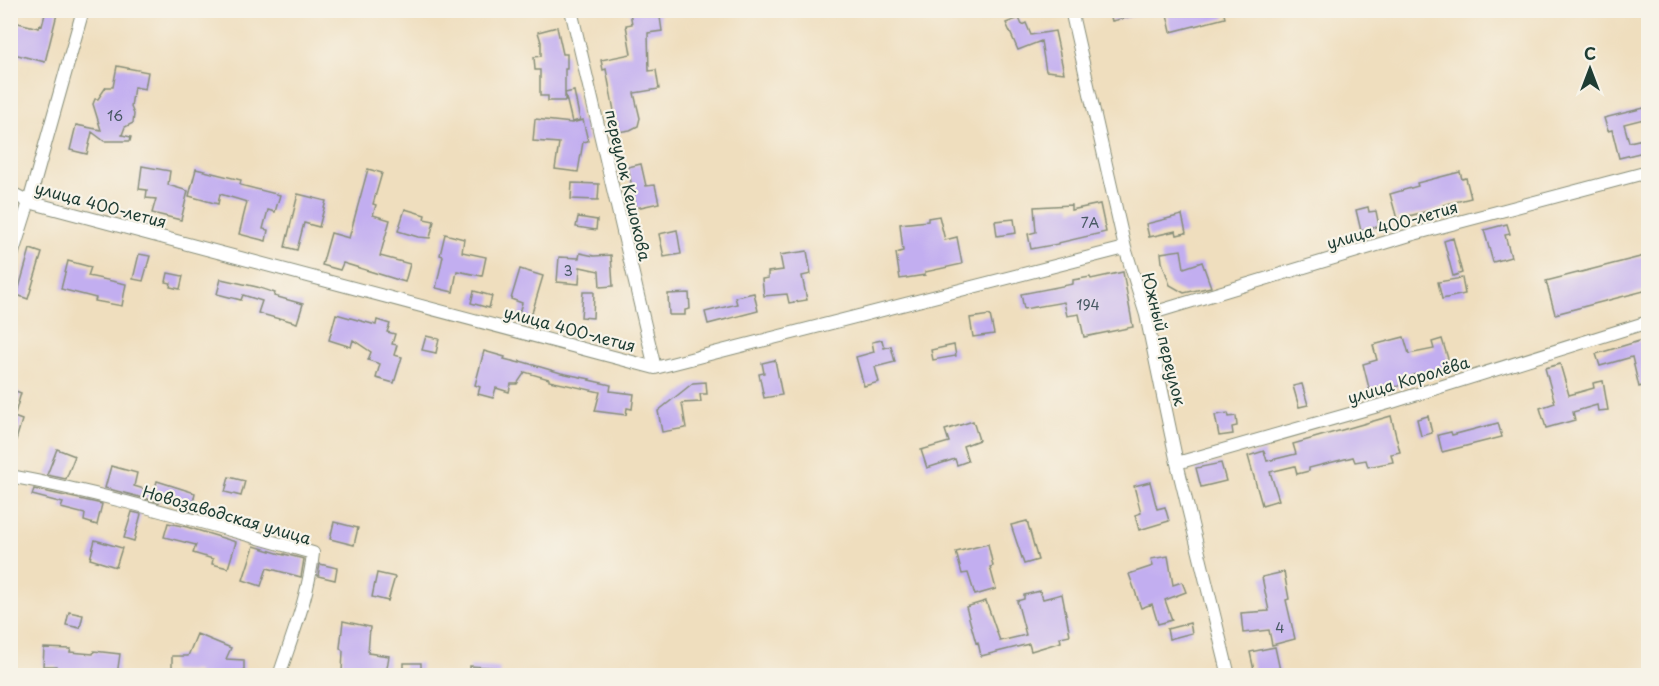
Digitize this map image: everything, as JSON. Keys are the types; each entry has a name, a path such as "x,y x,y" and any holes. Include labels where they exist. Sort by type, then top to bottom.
{"street":[{"path":"10,262 83,10"},
{"name":"переулок Кешокова","path":"571,10 655,368"},
{"name":"Южный переулок","path":"1071,10 1125,248 1146,315 1177,463 1229,675"},
{"name":"улица 400-летия","path":"1146,315 1410,235 1648,171"},
{"name":"улица 400-летия","path":"10,192 29,202 655,368 1125,248"},
{"name":"улица Королёва","path":"1177,463 1392,402 1648,322"},
{"name":"Новозаводская улица","path":"10,476 102,496 313,553 312,568 279,675"}],"building":[{"path":"46,10 58,10 45,62 10,53 10,21 39,28 40,25 42,26"},
{"path":"659,10 662,31 648,33 649,71 656,70 659,89 634,93 640,118 638,126 618,132 606,69 603,70 601,60 631,54 626,25 632,24 630,12"},
{"path":"1109,10 1138,10 1138,15 1112,21"},
{"path":"1166,10 1223,10 1225,18 1171,32"},
{"path":"1019,18 1022,25 1026,23 1031,35 1055,31 1064,73 1046,71 1041,41 1018,50 1006,23"},
{"path":"557,27 563,54 567,54 565,101 548,101 548,96 540,96 540,70 535,70 534,57 541,56 538,32"},
{"path":"117,66 148,72 145,89 134,87 131,107 134,114 133,123 125,127 122,135 131,137 130,141 104,141 92,132 87,154 70,150 76,125 101,130 93,104 106,87 113,87"},
{"path":"574,91 580,120 572,122 565,93"},
{"path":"1648,107 1648,118 1624,124 1629,142 1648,138 1648,151 1619,158 1612,130 1608,131 1604,118"},
{"path":"535,119 572,123 583,120 588,141 583,142 578,172 555,169 559,143 533,141"},
{"path":"641,164 646,186 655,185 659,203 636,208 628,167"},
{"path":"142,166 170,171 168,185 188,191 181,220 152,213 156,199 146,198 147,190 139,189"},
{"path":"196,169 241,180 240,185 280,195 275,212 268,210 263,229 268,230 266,241 239,234 247,202 220,194 218,204 189,196"},
{"path":"368,169 382,173 373,204 376,205 373,215 390,220 380,256 410,264 405,282 343,263 340,270 322,265 331,233 349,238"},
{"path":"1460,172 1462,179 1466,178 1471,198 1397,219 1390,194 1418,186 1417,183"},
{"path":"572,183 599,184 598,200 571,199"},
{"path":"298,194 326,201 319,227 304,223 297,250 285,247"},
{"path":"1100,204 1106,232 1031,249 1028,234 1036,232 1034,207 1071,205 1071,210"},
{"path":"1368,207 1369,212 1376,211 1379,226 1361,231 1356,210"},
{"path":"405,209 425,215 424,219 434,221 430,238 398,231"},
{"path":"1182,215 1186,233 1177,235 1176,231 1149,237 1146,224"},
{"path":"939,216 945,240 957,237 962,264 925,272 925,275 900,279 896,253 903,251 900,224 928,221 928,218"},
{"path":"578,217 597,220 596,230 576,227"},
{"path":"1014,219 1016,233 997,236 995,221"},
{"path":"1507,224 1510,234 1505,235 1511,257 1493,262 1484,230"},
{"path":"677,230 681,254 664,257 659,234"},
{"path":"445,234 464,239 462,252 486,257 482,276 457,271 453,292 436,288"},
{"path":"1453,238 1462,273 1453,276 1444,241"},
{"path":"30,249 42,253 28,299 17,295"},
{"path":"1181,250 1184,268 1202,262 1211,287 1184,293 1170,285 1161,253"},
{"path":"807,251 811,274 802,276 807,300 789,303 787,294 764,296 762,279 768,278 768,272 783,270 780,255"},
{"path":"580,253 594,256 611,255 613,286 600,287 599,271 580,267 579,284 557,282 559,257 579,258"},
{"path":"139,254 150,256 143,281 133,279"},
{"path":"1648,255 1648,290 1555,314 1546,281"},
{"path":"68,261 91,267 88,276 126,284 122,306 95,301 96,298 61,289"},
{"path":"520,269 543,276 529,323 517,320 522,303 511,299"},
{"path":"1123,272 1133,327 1084,337 1079,314 1067,316 1064,302 1024,309 1021,294 1073,284 1073,280 1090,277 1091,279"},
{"path":"168,273 183,276 180,289 170,287 171,283 166,282"},
{"path":"1462,278 1465,294 1442,299 1438,282"},
{"path":"221,279 257,287 275,293 274,296 303,304 297,323 258,313 262,301 243,295 241,300 217,294"},
{"path":"474,291 492,296 489,308 471,303"},
{"path":"583,292 594,292 593,318 581,317"},
{"path":"689,293 690,309 685,310 685,315 669,315 668,294"},
{"path":"754,293 758,311 708,324 705,312 737,304 735,297"},
{"path":"336,314 376,325 377,320 390,324 387,332 395,334 392,344 397,345 394,355 402,357 394,383 376,378 380,364 368,360 371,352 353,340 351,347 329,340"},
{"path":"990,315 994,334 973,337 970,318"},
{"path":"426,336 439,339 436,353 422,350"},
{"path":"1404,337 1409,354 1434,349 1432,342 1442,339 1452,372 1442,375 1440,369 1413,375 1416,382 1390,388 1391,391 1371,396 1363,364 1377,360 1373,345"},
{"path":"1646,339 1648,384 1639,387 1632,357 1600,366 1596,354"},
{"path":"882,340 884,348 891,346 895,362 875,367 879,382 864,386 856,357 874,352 872,342"},
{"path":"954,345 956,356 933,360 931,350"},
{"path":"484,351 505,357 504,359 520,363 520,361 611,385 610,391 634,394 632,409 627,408 626,415 595,411 600,392 549,381 549,379 525,372 517,384 511,384 509,392 496,388 493,398 478,394 480,387 475,385"},
{"path":"775,360 782,395 764,398 759,374 764,373 762,363"},
{"path":"1560,364 1569,395 1594,388 1593,383 1603,381 1608,410 1598,411 1597,405 1573,412 1575,420 1546,428 1540,408 1555,403 1545,368"},
{"path":"706,382 707,394 700,394 701,402 682,403 686,428 662,432 658,411 693,383"},
{"path":"1302,384 1308,405 1299,407 1293,386"},
{"path":"10,389 21,393 14,417 22,420 13,450 10,450"},
{"path":"1228,413 1229,417 1236,416 1237,426 1232,427 1233,434 1219,436 1215,415"},
{"path":"1391,416 1400,452 1391,454 1393,462 1368,467 1366,460 1355,462 1353,457 1309,468 1309,471 1297,474 1295,466 1270,472 1279,500 1262,505 1248,456 1264,451 1267,461 1296,454 1293,444"},
{"path":"1428,416 1432,433 1421,436 1417,419"},
{"path":"973,421 979,440 963,446 968,461 957,465 955,459 927,468 921,450 949,442 945,430"},
{"path":"1498,423 1502,437 1442,452 1438,435 1451,432 1452,435"},
{"path":"57,449 75,456 66,479 47,475"},
{"path":"1221,463 1226,481 1201,487 1196,468"},
{"path":"111,466 137,473 134,486 154,492 157,481 195,493 191,511 181,508 182,501 161,495 159,502 105,488"},
{"path":"229,477 245,481 241,496 225,492"},
{"path":"1150,482 1157,509 1165,507 1169,521 1139,530 1135,515 1141,513 1134,486"},
{"path":"34,489 102,504 97,525 84,521 85,514 61,508 63,503 32,495"},
{"path":"132,512 141,514 134,541 124,538"},
{"path":"1027,521 1038,560 1024,564 1011,525"},
{"path":"334,522 358,528 354,545 330,539"},
{"path":"168,523 236,542 228,568 212,564 213,559 193,553 196,545 164,537"},
{"path":"95,540 122,548 116,567 90,559"},
{"path":"988,544 993,566 990,567 996,589 975,595 968,573 962,574 956,552"},
{"path":"254,546 304,559 301,577 267,568 261,586 243,580"},
{"path":"1168,556 1173,585 1182,582 1186,592 1165,600 1172,620 1158,624 1152,604 1141,608 1129,574 1153,566 1151,559"},
{"path":"320,564 337,568 335,580 318,576"},
{"path":"1284,572 1289,599 1286,600 1295,639 1272,645 1269,630 1243,633 1241,613 1269,611 1262,577"},
{"path":"377,573 395,577 388,601 372,597"},
{"path":"1040,591 1043,599 1062,594 1070,635 1060,637 1061,642 1031,651 1029,644 981,656 966,607 986,601 1000,641 1026,635 1017,601 1024,599 1024,595"},
{"path":"69,612 83,615 80,628 66,625"},
{"path":"343,621 370,627 368,653 389,656 386,674 369,671 368,675 342,672 343,651 340,648"},
{"path":"1190,623 1192,633 1169,639 1167,629"},
{"path":"197,634 231,648 226,659 244,660 244,675 198,675 198,671 172,670 172,656 188,656"},
{"path":"1275,647 1281,675 1255,675 1250,652"},
{"path":"44,648 71,649 70,652 93,654 94,651 120,654 117,675 56,675 56,666 43,666"},
{"path":"404,663 421,663 421,675 404,675"},
{"path":"470,666 500,668 499,675 470,675"}]}
